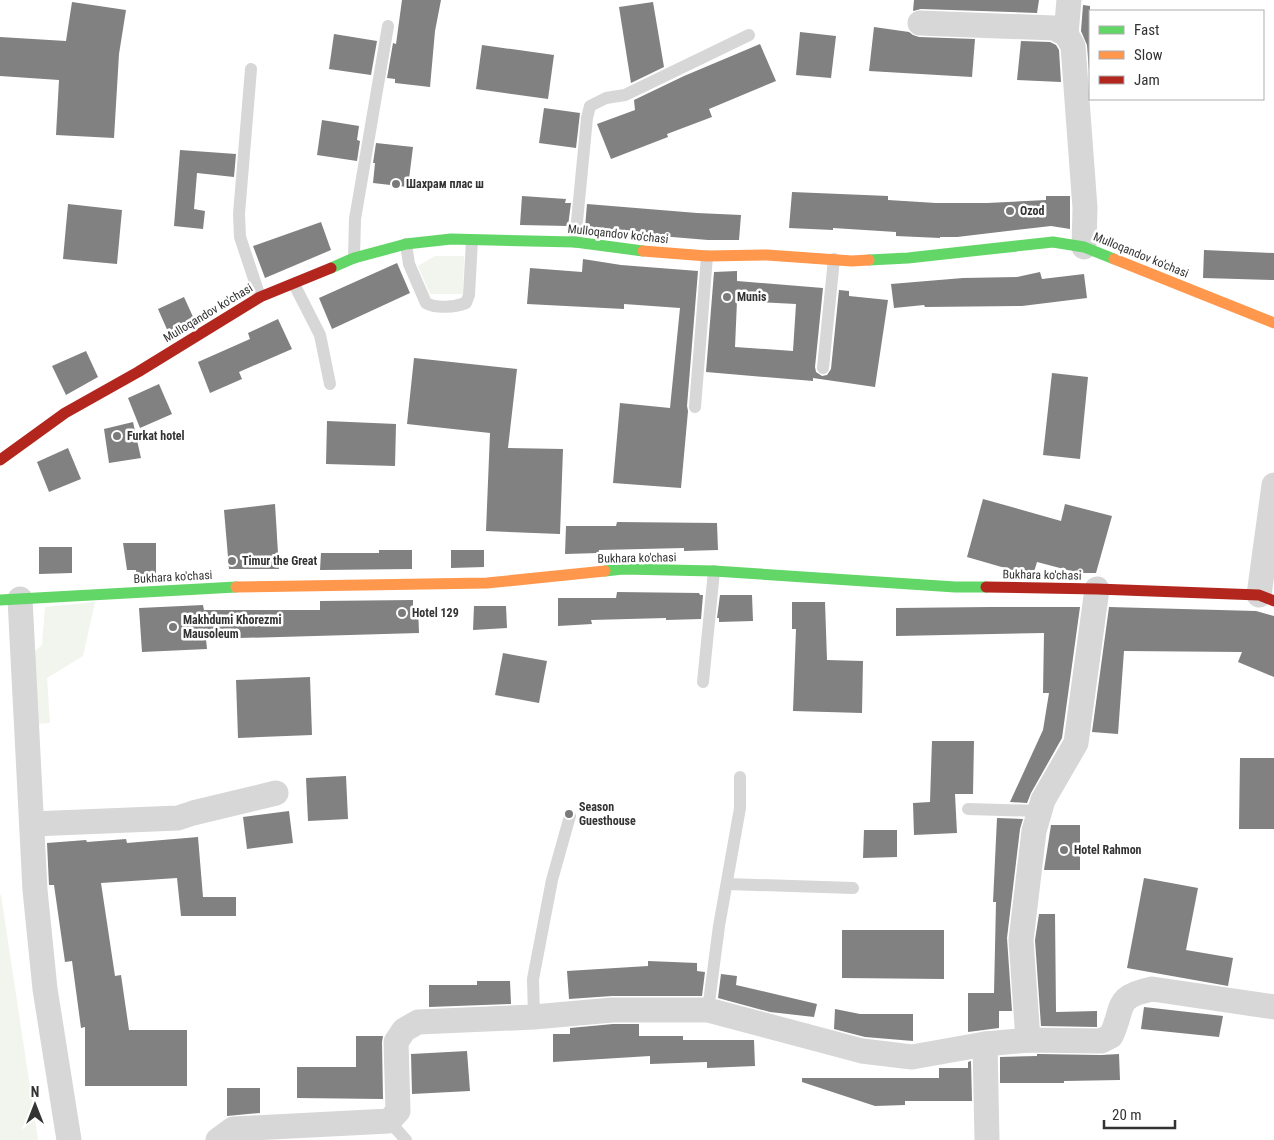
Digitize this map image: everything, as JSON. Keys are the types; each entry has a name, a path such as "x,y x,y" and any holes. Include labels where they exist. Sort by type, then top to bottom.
{"street":[{"path":"1066,34 1069,0"},
{"path":"920,23 1054,28 1066,34 1073,46 1085,208 1084,247"},
{"name":"Mulloqandov ko'chasi","path":"0,460 65,413 138,372 260,297 354,258 406,244 451,239 575,242 622,249 708,256 767,255 852,261 908,258 1053,242 1084,247 1274,323"},
{"path":"1266,598 1274,484"},
{"name":"Bukhara ko'chasi","path":"10,600 243,587 487,583 623,570 714,572 955,587 1097,589 1266,598"},
{"path":"1028,1040 1021,940 1034,831 1044,800 1076,742 1097,589"},
{"path":"10,600 32,824 35,890 45,988 69,1140"},
{"path":"32,824 178,818 276,793"},
{"path":"218,1140 233,1129 389,1120 398,1111 396,1042 404,1030 418,1022 534,1017 612,1010 708,1010 872,1052 912,1057 986,1044 1028,1040 1101,1041 1111,1036 1123,1002 1135,992 1152,988 1274,1007"},
{"path":"986,1044 988,1140"}],"lane":[{"path":"354,258 356,219 388,26"},
{"path":"575,242 587,118 590,106 606,98 625,94 749,36"},
{"path":"251,69 239,214 240,237 260,297"},
{"path":"406,244 409,264 426,303 431,306 458,306 466,303 469,295 472,240"},
{"path":"694,407 708,256"},
{"path":"823,368 834,259"},
{"path":"294,284 320,335 330,384"},
{"path":"703,682 714,572"},
{"path":"708,1010 718,926 740,808 740,777"},
{"path":"968,809 1040,811"},
{"path":"534,1017 533,979 552,880 570,816"},
{"path":"727,884 853,888"},
{"path":"389,1120 406,1140"}],"shaded area":[{"path":"435,256 464,256 463,294 430,294 418,266"},
{"path":"95,602 83,656 47,678 50,723 35,724 31,655 42,645 45,607"},
{"path":"1,895 38,1140 0,1140"}],"building":[{"path":"402,0 441,0 435,31 430,87 395,83 395,79 387,78 393,43 396,44"},
{"path":"914,0 1039,0 1037,13 921,9 913,11"},
{"path":"72,2 126,10 119,54 114,138 56,135 59,80 0,76 0,37 66,41"},
{"path":"653,2 664,67 631,83 619,7"},
{"path":"1083,5 1090,6 1089,71 1087,45 1081,31"},
{"path":"874,27 909,32 919,37 975,39 972,77 869,71"},
{"path":"800,32 836,36 831,78 796,75"},
{"path":"334,34 377,41 371,75 329,69"},
{"path":"1021,41 1050,42 1056,45 1059,50 1061,82 1017,80"},
{"path":"760,44 776,81 709,109 712,117 667,134 668,137 611,159 597,124 635,110 634,100 684,76"},
{"path":"482,45 554,55 548,99 476,89"},
{"path":"544,108 580,113 576,148 539,143"},
{"path":"322,120 359,126 357,140 360,141 357,161 317,155"},
{"path":"376,143 413,147 408,187 373,183"},
{"path":"180,150 236,154 234,177 197,173 194,209 205,211 203,229 174,226"},
{"path":"792,192 888,196 888,200 936,203 1046,200 1046,196 1070,196 1070,229 1051,226 940,238 896,236 896,232 833,228 833,230 789,228"},
{"path":"522,196 566,199 565,203 571,203 568,226 520,225"},
{"path":"68,204 122,210 117,264 63,259"},
{"path":"587,204 741,215 739,240 708,240 585,228"},
{"path":"321,222 331,250 265,278 253,246"},
{"path":"1204,250 1274,253 1274,280 1203,278"},
{"path":"583,259 621,265 698,271 681,488 613,483 620,403 670,408 680,308 624,304 624,309 527,304 530,268 582,272"},
{"path":"397,263 410,293 332,329 319,298"},
{"path":"737,271 737,281 823,288 815,367 816,372 822,376 827,375 831,369 839,290 849,291 849,296 888,300 875,387 813,378 813,381 706,372 714,272","holes":["737,301 796,304 793,351 735,347"]},
{"path":"1040,272 1042,279 1084,274 1087,298 1022,306 925,307 924,305 894,308 891,284 963,278 1017,277"},
{"path":"184,297 194,319 169,334 158,309"},
{"path":"278,319 292,349 239,372 242,379 210,393 198,362 250,339 248,333"},
{"path":"86,351 98,377 66,395 52,366"},
{"path":"414,358 517,369 508,448 563,449 560,534 486,531 490,433 407,424"},
{"path":"1052,373 1088,377 1080,459 1043,455"},
{"path":"159,384 172,414 140,428 128,398"},
{"path":"327,421 396,424 395,466 326,464"},
{"name":"Furkat hotel","path":"133,422 141,458 109,463 104,429"},
{"path":"68,448 81,479 49,492 37,462"},
{"path":"983,499 1061,521 1065,504 1112,516 1096,573 1079,573 1037,562 1034,572 1019,572 967,557"},
{"path":"275,504 279,569 229,569 224,510"},
{"path":"617,522 717,523 718,550 684,551 684,548 599,550 599,553 565,554 566,526 616,526"},
{"path":"123,543 156,543 156,576 136,577 136,570 127,570"},
{"path":"39,547 72,547 72,573 39,574"},
{"path":"379,550 412,550 412,569 320,570 321,553 379,553"},
{"path":"451,550 484,550 484,567 451,568"},
{"path":"617,592 699,593 703,595 701,619 591,620 592,624 558,626 558,598 616,598"},
{"path":"720,595 752,595 753,621 719,622 719,618 717,618"},
{"path":"413,600 413,607 418,607 419,633 206,639 207,649 142,652 139,608 203,605 204,610 320,610 320,601"},
{"path":"792,602 825,602 827,660 863,661 862,713 793,711 796,629 792,629"},
{"path":"474,606 506,606 507,628 473,630"},
{"path":"1080,607 1062,738 1027,803 1010,802 1043,730 1049,693 1043,693 1044,633 896,636 896,608"},
{"path":"1109,607 1256,611 1274,616 1274,677 1238,662 1242,652 1124,651 1118,734 1092,732"},
{"path":"503,653 547,661 539,703 495,695"},
{"path":"310,677 312,735 238,738 236,680"},
{"path":"932,741 974,741 973,794 955,794 957,833 914,835 913,803 930,802"},
{"path":"1240,758 1274,758 1274,829 1239,829"},
{"path":"346,776 348,819 308,821 306,778"},
{"path":"289,811 293,843 247,849 243,817"},
{"path":"997,818 1023,819 1020,829 1007,938 1012,1011 999,1011 999,1028 968,1032 968,993 994,993 996,902 993,902"},
{"path":"1051,825 1080,825 1080,870 1044,870"},
{"path":"864,830 897,830 897,857 863,858"},
{"path":"198,837 203,897 236,897 236,916 181,916 177,878 101,883 115,976 121,975 129,1030 187,1030 187,1086 85,1086 85,1027 81,1028 72,961 65,962 54,885 49,885 47,843 126,839 127,843"},
{"path":"1144,878 1198,888 1186,950 1233,958 1228,986 1127,968"},
{"path":"1039,914 1055,914 1056,1012 1097,1011 1097,1027 1041,1026 1035,940"},
{"path":"842,930 944,930 944,979 842,978"},
{"path":"648,961 697,963 697,971 705,972 702,996 612,996 569,999 567,971 648,966"},
{"path":"721,974 737,976 736,985 817,1004 814,1017 770,1012 718,998"},
{"path":"477,981 510,981 511,1004 429,1007 429,985 477,985"},
{"path":"1144,1007 1223,1016 1219,1037 1141,1029"},
{"path":"835,1009 860,1014 913,1014 913,1041 865,1037 834,1029"},
{"path":"613,1024 639,1024 639,1036 683,1036 683,1040 754,1040 755,1066 707,1068 707,1062 650,1064 650,1056 553,1062 553,1034 570,1034 570,1028"},
{"path":"356,1036 383,1036 383,1099 297,1098 297,1067 356,1067"},
{"path":"467,1051 470,1091 412,1094 411,1054"},
{"path":"1037,1054 1119,1054 1120,1080 1064,1081 1064,1083 1000,1083 1000,1057 1037,1056"},
{"path":"971,1061 972,1101 905,1101 905,1105 875,1106 802,1082 802,1078 939,1078 939,1068 968,1068 968,1062"},
{"path":"227,1088 260,1088 260,1113 227,1116"}],"traffic: fast":[{"path":"331,268 354,258 406,244 451,239 575,242 643,251"},
{"path":"869,260 908,258 1053,242 1084,247 1114,259"},
{"path":"605,571 623,569 714,571 955,587 986,587"},
{"path":"0,600 236,587"}],"traffic: slow":[{"path":"643,251 707,256 767,255 852,261 869,260"},
{"path":"1114,259 1274,323"},
{"path":"236,587 487,583 605,571"}],"traffic: jam":[{"path":"0,460 65,413 138,372 260,297 331,268"},
{"path":"986,587 1259,595 1274,601"}],"place":[{"name":"Шахрам плас ш","path":"396,184"},
{"name":"Ozod","path":"1010,211"},
{"name":"Munis","path":"727,297"},
{"name":"Furkat hotel","path":"117,436"},
{"name":"Timur the Great","path":"232,561"},
{"name":"Hotel 129","path":"402,613"},
{"name":"Makhdumi Khorezmi Mausoleum","path":"173,627"},
{"name":"Season Guesthouse","path":"569,814"},
{"name":"Hotel Rahmon","path":"1064,850"}]}
